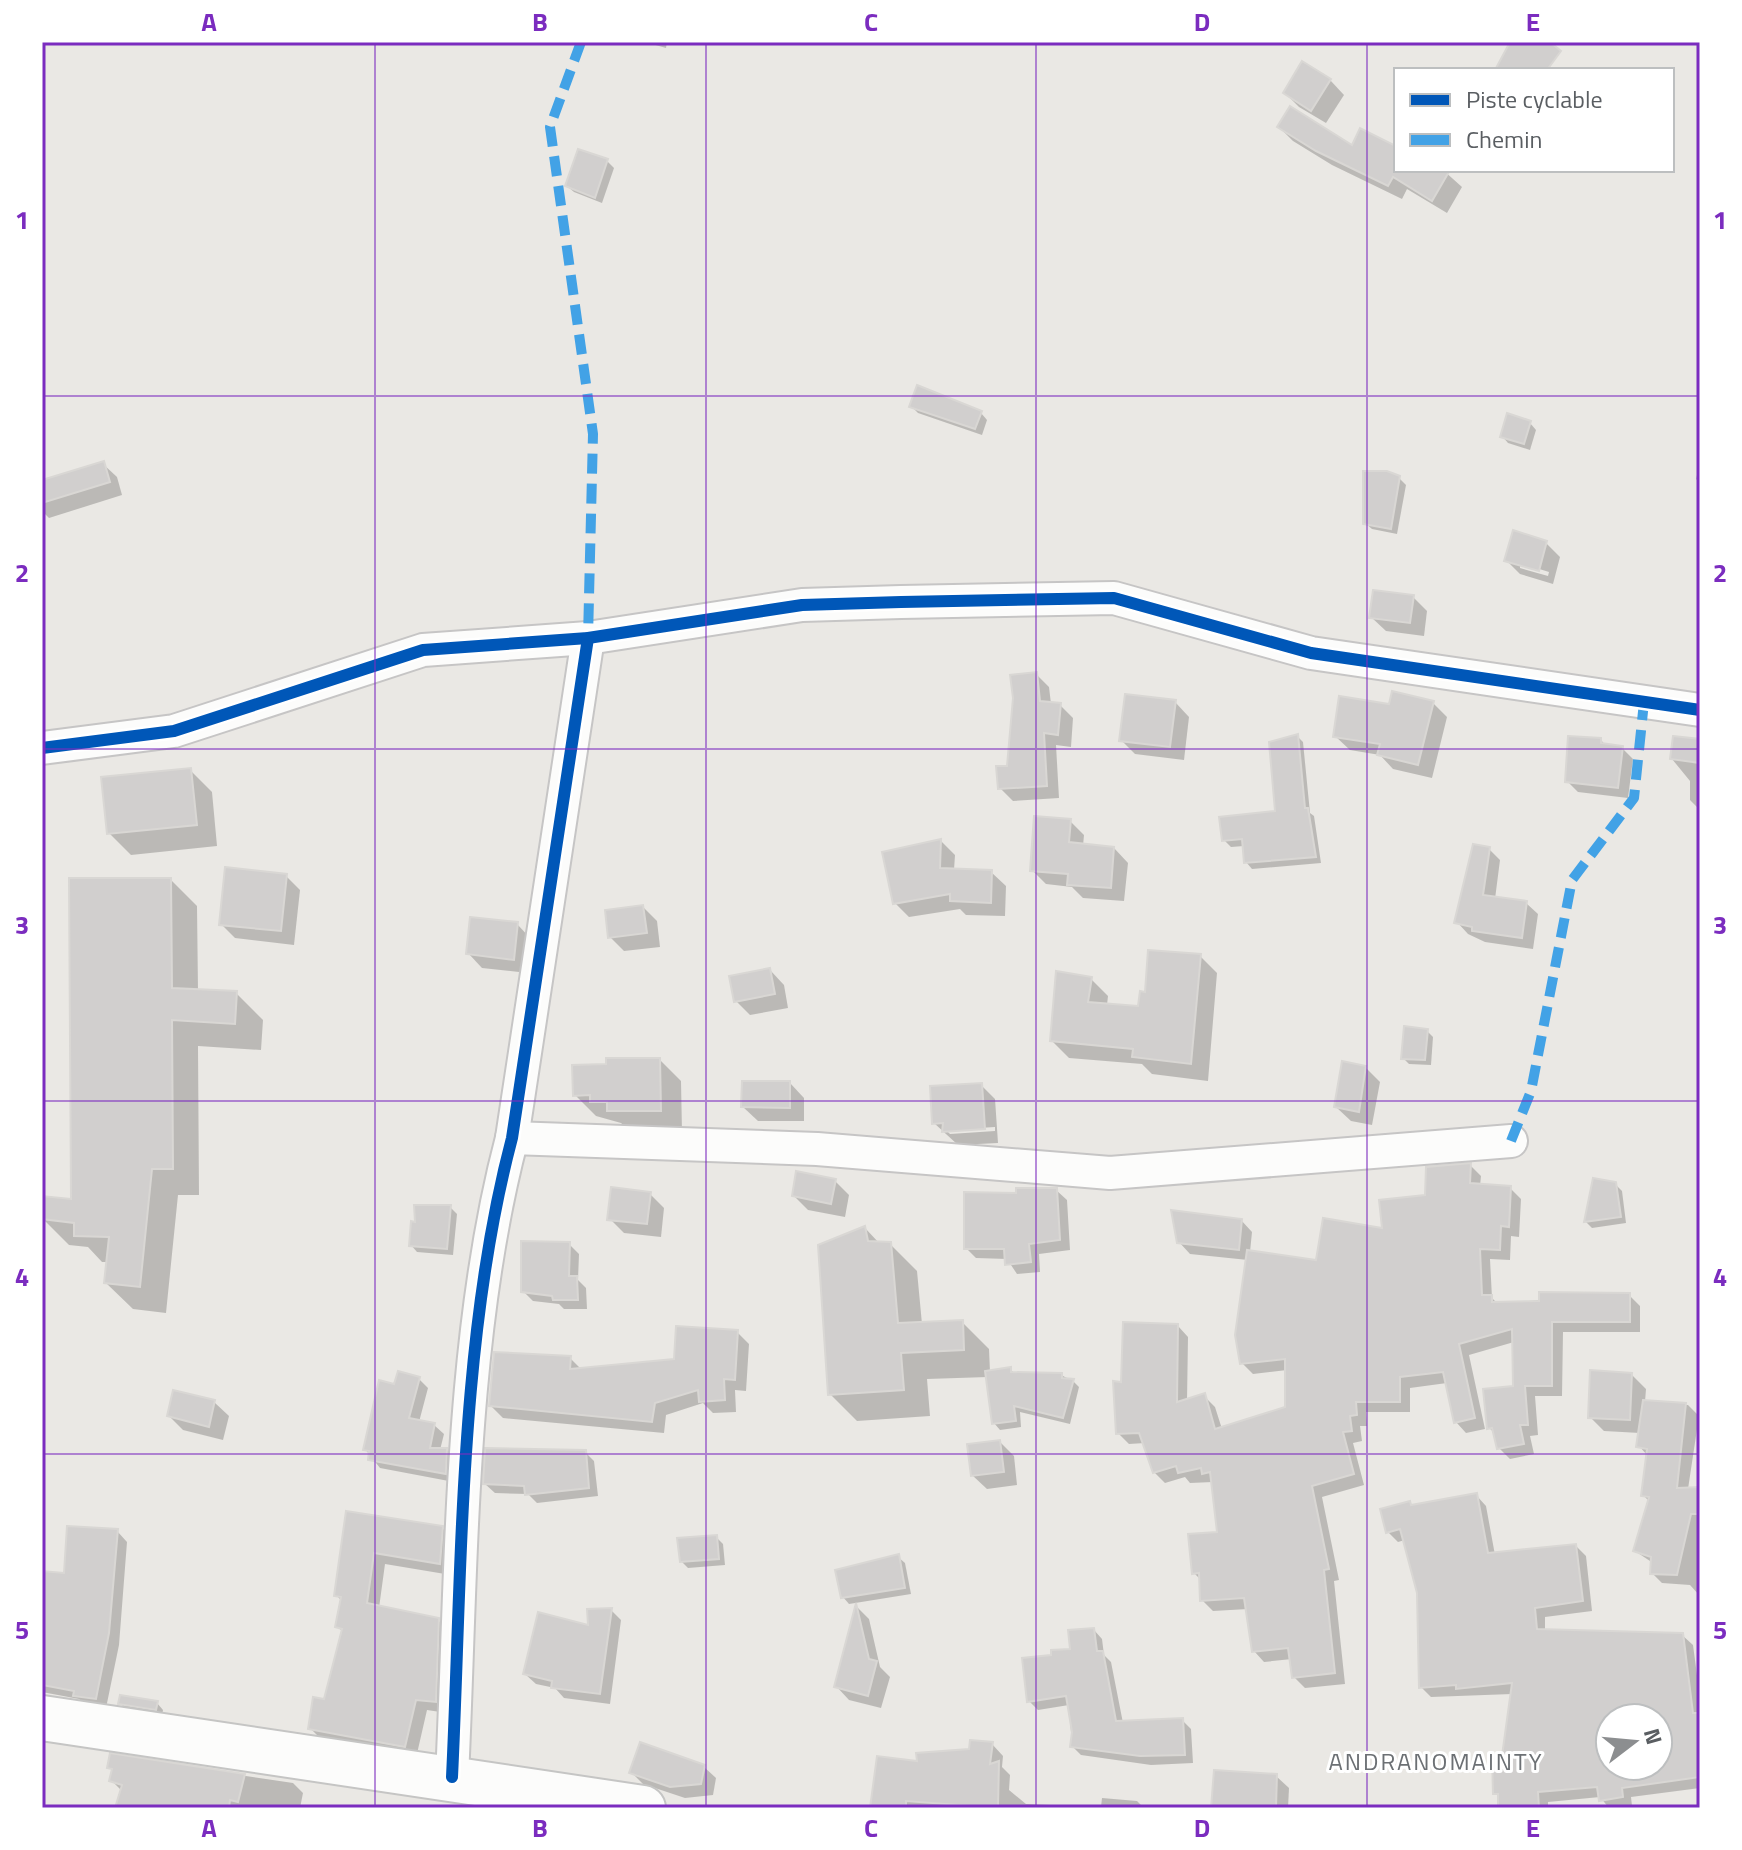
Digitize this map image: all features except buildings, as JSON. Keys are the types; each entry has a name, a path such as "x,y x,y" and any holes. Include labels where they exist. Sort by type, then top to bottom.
{"main road":[{"path":"42,1718 643,1808"}],"street":[{"path":"42,748 174,731 423,650 588,638 802,605 1114,598 1311,653 1700,710"},
{"path":"452,1777 472,1385 493,1208 512,1138 588,638"},
{"path":"512,1138 817,1149 1110,1173 1511,1141"}],"marked path":[{"path":"581,42 550,127 593,434 588,638"},
{"path":"1511,1141 1531,1091 1572,880 1634,798 1644,702"}],"cycle path":[{"path":"42,748 174,731 423,650 588,638 802,605 901,602 1114,598 1311,653 1700,710"},
{"path":"452,1777 461,1537 472,1373 495,1214 512,1138 588,638"}],"district":[{"name":"ANDRANOMAINTY","path":"1436,1762"}]}
